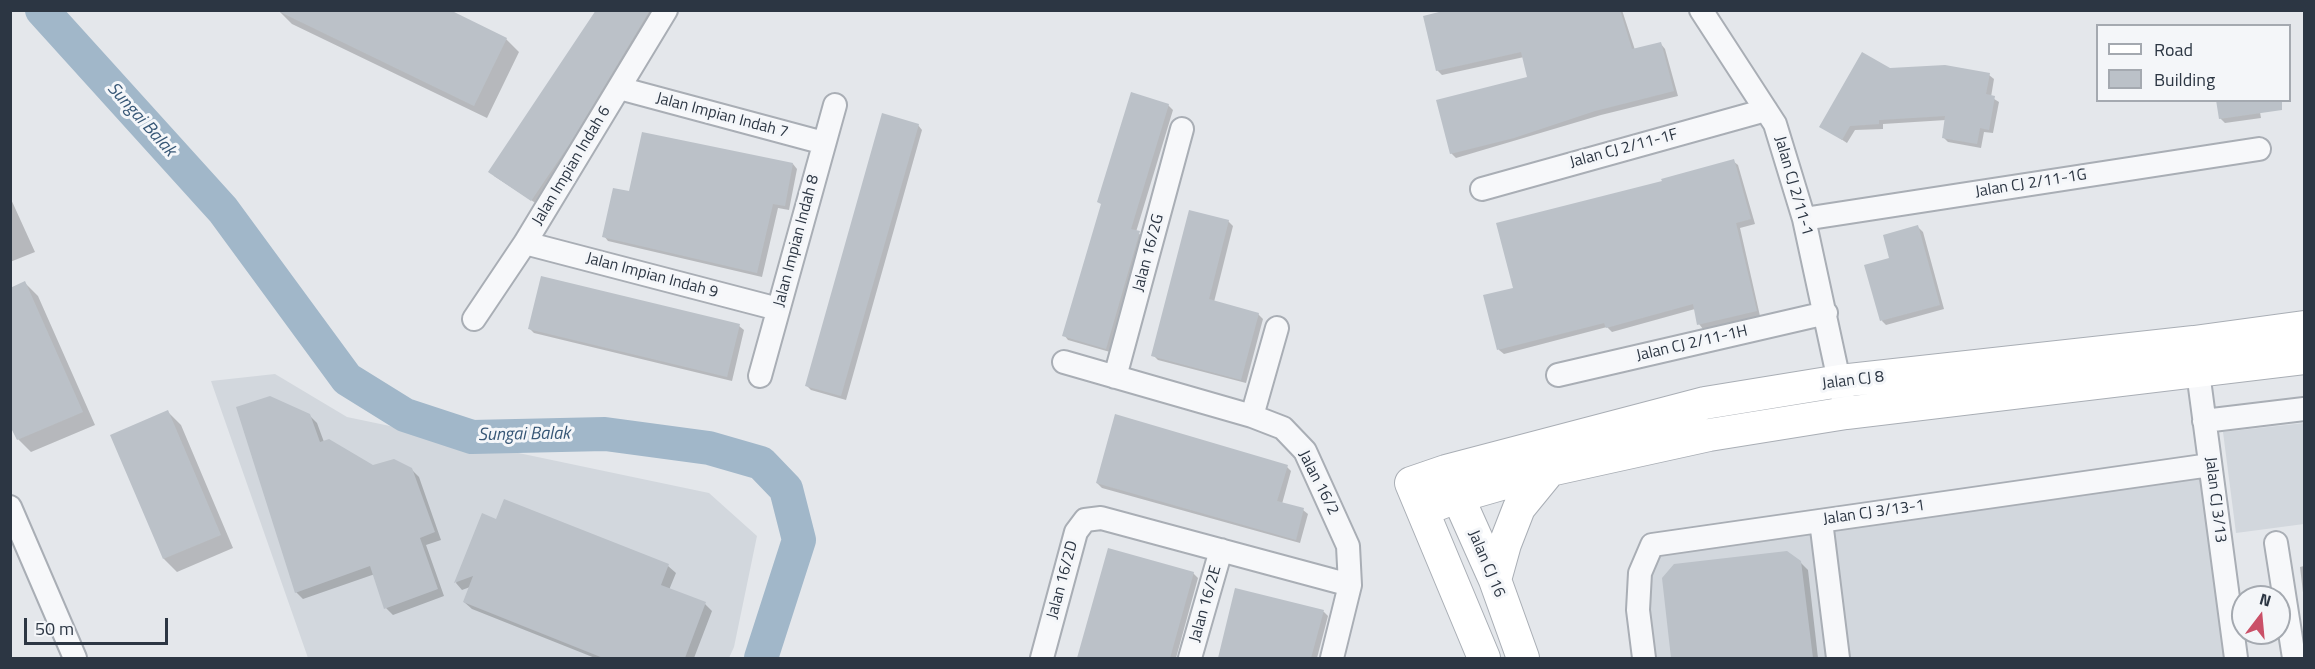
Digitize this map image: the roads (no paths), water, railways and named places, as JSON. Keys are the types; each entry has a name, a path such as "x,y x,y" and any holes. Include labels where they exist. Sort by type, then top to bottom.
{"street":[{"name":"Jalan Impian Indah 6","path":"474,320 525,243 666,10"},
{"name":"Jalan CJ 2/11-1","path":"1701,10 1775,124 1803,219 1826,313 1846,413"},
{"name":"Jalan Impian Indah 7","path":"619,88 824,143"},
{"name":"Jalan Impian Indah 8","path":"760,376 835,105"},
{"name":"Jalan CJ 2/11-1F","path":"1482,189 1766,110"},
{"name":"Jalan 16/2G","path":"1115,377 1182,129"},
{"name":"Jalan CJ 2/11-1G","path":"1803,219 2259,149"},
{"name":"Jalan Impian Indah 9","path":"525,243 778,309"},
{"name":"Jalan CJ 2/11-1H","path":"1558,375 1826,313"},
{"name":"Jalan CJ 8","path":"1451,484 1550,470 1709,435 2196,357 2304,327"},
{"path":"1252,416 1277,328"},
{"name":"Jalan CJ 8","path":"1484,658 1417,497 1451,484 1705,403 1840,381 2196,357 2304,358"},
{"name":"Jalan CJ 3/13","path":"2196,357 2236,658"},
{"name":"Jalan 16/2","path":"1065,363 1252,416 1282,428 1305,451 1348,546 1350,585 1332,658"},
{"path":"2204,420 2304,409"},
{"name":"Jalan CJ 3/13-1","path":"1644,658 1638,610 1640,573 1652,545 2210,465"},
{"path":"1495,580 1505,544 1519,508 1550,470"},
{"name":"Jalan CJ 16","path":"1451,484 1495,580 1523,658"},
{"path":"10,507 75,658"},
{"name":"Jalan 16/2D","path":"1042,658 1076,532 1085,520 1101,518 1221,550"},
{"path":"1821,521 1838,658"},
{"path":"2276,543 2294,658"},
{"path":"1221,550 1350,585"},
{"name":"Jalan 16/2E","path":"1190,658 1221,550"}],"waterway":[{"name":"Sungai Balak","path":"42,10 223,210 347,379 405,415 472,437 605,434 709,448 761,463 786,489 799,540 761,658"}]}
